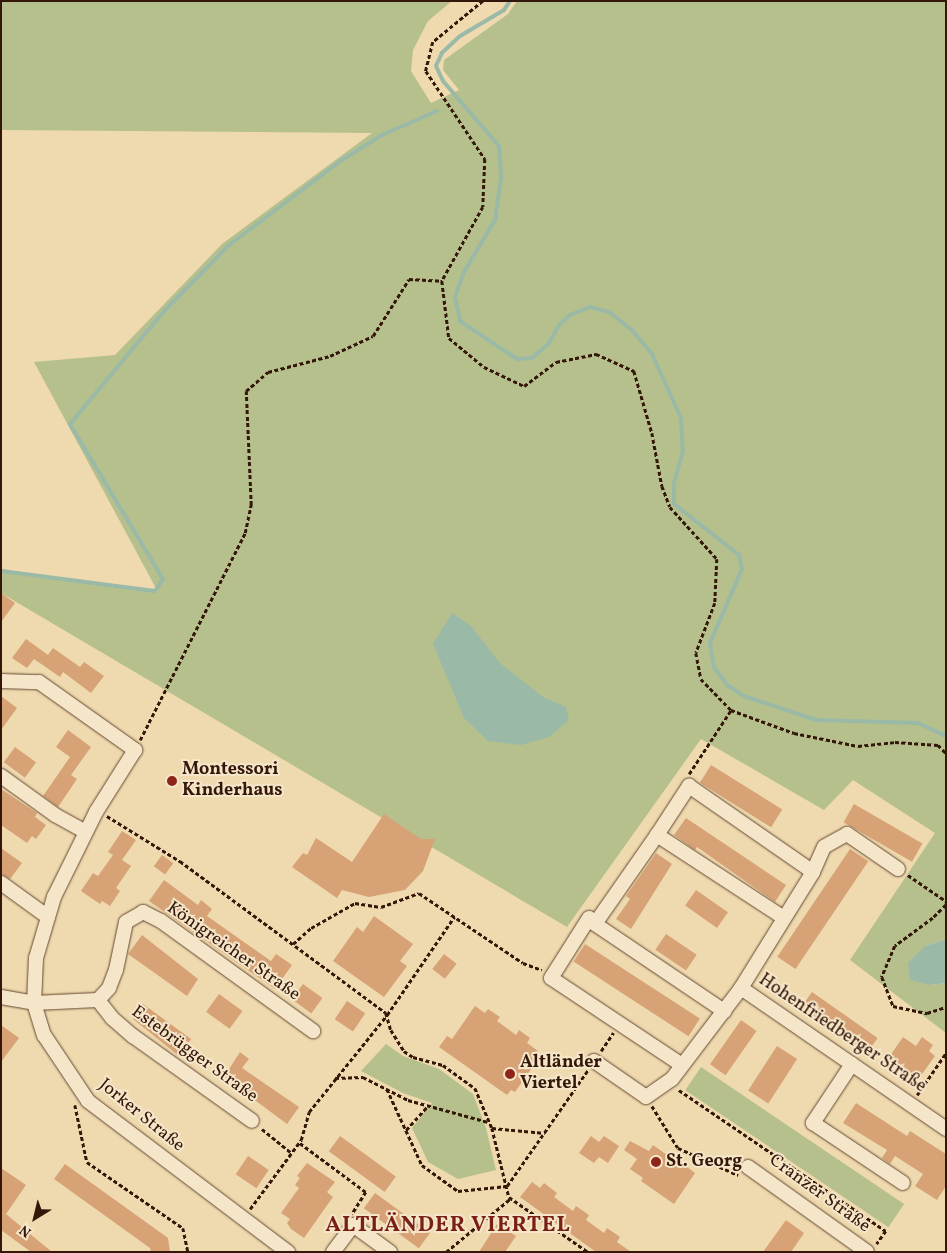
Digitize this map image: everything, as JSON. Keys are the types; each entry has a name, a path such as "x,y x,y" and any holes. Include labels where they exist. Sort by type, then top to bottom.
{"street":[{"path":"1,681 39,682 135,750"},
{"name":"Jorker Straße","path":"135,750 96,812 54,897 36,958 34,1003 44,1035 88,1101 288,1252"},
{"path":"1,776 55,815 86,832"},
{"path":"595,924 689,786 813,872"},
{"name":"Hohenfriedberger Straße","path":"646,1097 668,1082 741,988 813,872 824,847 846,834 898,869"},
{"path":"657,835 784,918"},
{"path":"1,883 48,916"},
{"name":"Königreicher Straße","path":"98,1000 109,988 116,970 126,922 143,912 161,921 313,1031"},
{"path":"682,1065 550,978 589,918 595,924 724,1011"},
{"name":"Hohenfriedberger Straße","path":"741,988 946,1129"},
{"path":"1,996 34,1003 98,1000"},
{"name":"Estebrügger Straße","path":"98,1000 112,1018 133,1036 252,1121"},
{"path":"594,1061 646,1097"},
{"path":"852,1064 813,1123 903,1183"},
{"name":"Cranzer Straße","path":"748,1167 867,1252"},
{"path":"333,1252 353,1225 390,1252"}],"path":[{"path":"483,1 433,42 426,71 485,160 483,207 442,281 449,338 484,367 524,386 556,362 596,354 634,371 670,507 717,559 715,603 696,653 700,679 730,710 794,733 858,746 894,742 938,745 946,752"},
{"path":"135,750 245,533 251,505 246,390 268,372 330,356 373,336 409,279 442,281"},
{"path":"689,786 684,782 730,710"},
{"path":"96,812 111,818 180,861 387,1015 391,1030 404,1051 413,1057 444,1065 475,1088 492,1128 511,1198 588,1252"},
{"path":"898,869 946,903 933,918 895,946 882,977 893,1006 927,1013 946,1007"},
{"path":"293,944 311,928 355,903 381,907 419,893 523,963 550,978"},
{"path":"243,1218 300,1143 309,1112 334,1078 387,1015 454,917"},
{"path":"387,1089 422,1165 458,1191 507,1186 619,1024"},
{"path":"911,1104 946,1053"},
{"path":"334,1078 363,1077 427,1107 489,1122"},
{"path":"668,1082 886,1231 871,1252"},
{"path":"80,1090 75,1106 87,1162 182,1228 188,1252"},
{"path":"646,1097 678,1148 740,1176 748,1167"},
{"path":"406,1130 427,1107"},
{"path":"252,1121 292,1152"},
{"path":"492,1128 545,1133"},
{"path":"300,1143 366,1192 348,1218 353,1225"},
{"path":"446,1252 511,1198"}],"green space":[{"path":"1,1 452,1 428,21 413,50 411,71 431,103 459,90 443,70 444,60 508,14 517,1 946,1 946,939 925,946 931,985 946,983 946,1033 850,960 935,833 853,780 824,810 701,739 567,927 1,593 1,569 158,592 34,362 115,355 222,244 372,133 1,130"},
{"path":"386,1044 403,1056 439,1069 473,1094 486,1128 496,1170 458,1179 428,1162 412,1128 432,1103 403,1093 361,1071"},
{"path":"701,1067 904,1204 888,1227 685,1090"}],"shaded area":[{"path":"452,613 471,626 500,663 543,697 566,707 569,720 549,737 521,745 488,741 464,718 433,644"},
{"path":"946,939 946,983 931,985 910,980 908,963 925,946"}],"building":[{"path":"1,593 15,603 1,622"},
{"path":"26,639 48,655 53,648 80,667 84,662 104,676 91,693 63,672 60,677 34,659 27,668 12,658"},
{"path":"1,696 17,708 1,730"},
{"path":"68,730 91,747 71,775 77,779 58,807 43,796 70,757 56,747"},
{"path":"15,747 36,762 25,778 4,762"},
{"path":"711,765 782,810 771,827 700,783"},
{"path":"1,789 37,813 35,817 46,825 36,839 32,836 27,843 1,825"},
{"path":"854,804 922,844 912,862 844,822"},
{"path":"384,814 421,839 435,839 423,871 405,890 369,897 342,890 337,898 292,867 303,853 307,855 316,838 352,862"},
{"path":"686,818 786,885 775,902 697,847 695,850 674,835"},
{"path":"122,831 136,840 122,860 131,866 116,888 120,891 110,906 102,901 100,904 81,891 93,873 98,876 113,855 108,852"},
{"path":"1,848 22,863 10,879 1,874"},
{"path":"850,849 868,861 796,969 777,957"},
{"path":"656,853 672,864 631,929 616,919 630,899 626,896"},
{"path":"162,855 173,863 165,875 154,866"},
{"path":"164,880 198,905 201,900 212,909 207,916 271,961 276,954 292,965 275,989 149,901"},
{"path":"696,890 728,912 717,928 685,906"},
{"path":"374,916 413,944 400,961 407,966 384,997 333,961 357,927 363,932"},
{"path":"666,934 697,955 686,970 655,950"},
{"path":"142,935 198,979 187,996 128,954"},
{"path":"585,944 700,1019 688,1036 574,962"},
{"path":"444,954 457,964 445,979 432,969"},
{"path":"303,984 322,998 311,1013 292,999"},
{"path":"812,992 878,1038 867,1053 801,1008"},
{"path":"219,994 242,1011 230,1029 206,1012"},
{"path":"347,1001 365,1013 353,1032 335,1019"},
{"path":"143,1004 191,1039 179,1056 133,1019"},
{"path":"475,1006 485,1013 488,1009 500,1017 497,1021 516,1035 519,1030 530,1038 527,1043 538,1051 532,1060 536,1062 515,1092 511,1090 507,1095 439,1047 447,1036 452,1039"},
{"path":"741,1020 757,1031 726,1075 710,1064"},
{"path":"1,1025 19,1038 1,1062"},
{"path":"903,1037 916,1046 922,1037 933,1045 929,1051 935,1056 917,1081 887,1060"},
{"path":"777,1046 797,1059 768,1104 748,1090"},
{"path":"240,1052 249,1059 242,1068 299,1107 287,1124 224,1077"},
{"path":"856,1103 907,1136 910,1131 946,1154 946,1186 937,1200 915,1186 923,1174 895,1156 890,1164 882,1158 887,1150 843,1123"},
{"path":"340,1136 396,1177 385,1192 329,1151"},
{"path":"591,1136 599,1142 604,1136 619,1146 608,1163 599,1157 594,1163 579,1153"},
{"path":"630,1141 649,1151 653,1145 667,1155 669,1153 695,1173 674,1204 641,1181 643,1178 630,1169 637,1159 624,1150"},
{"path":"248,1156 269,1170 256,1188 236,1174"},
{"path":"307,1163 335,1182 327,1192 333,1197 304,1238 291,1229 287,1223 290,1219 281,1213 299,1188 295,1185 300,1178 297,1176"},
{"path":"65,1164 168,1238 170,1252 151,1252 150,1248 54,1179"},
{"path":"1,1168 26,1185 6,1214 52,1252 31,1252 1,1230"},
{"path":"532,1182 540,1188 544,1183 557,1193 554,1197 573,1211 576,1206 589,1215 586,1220 604,1233 607,1228 620,1237 617,1242 631,1252 596,1252 520,1197"},
{"path":"375,1193 430,1233 419,1248 364,1208"},
{"path":"786,1220 804,1233 791,1252 763,1252"},
{"path":"497,1224 516,1236 505,1252 479,1252"}],"waterway":[{"path":"510,1 504,10 460,36 442,53 436,66 443,81 499,146 501,178 495,220 464,272 455,297 460,321 517,359 532,358 549,343 559,325 570,315 590,307 609,312 631,329 652,354 681,418 683,451 674,483 674,504 739,555 742,569 710,643 714,667 727,685 744,696 816,720 918,723 946,736"},
{"path":"1,571 155,591 163,579 70,424 165,310 229,245 342,160 382,135 437,111"}],"place":[{"name":"Montessori Kinderhaus","path":"172,781"},
{"name":"Altländer Viertel","path":"510,1074"},
{"name":"St. Georg","path":"656,1162"}],"district":[{"name":"ALTLÄNDER VIERTEL","path":"448,1226"}]}
